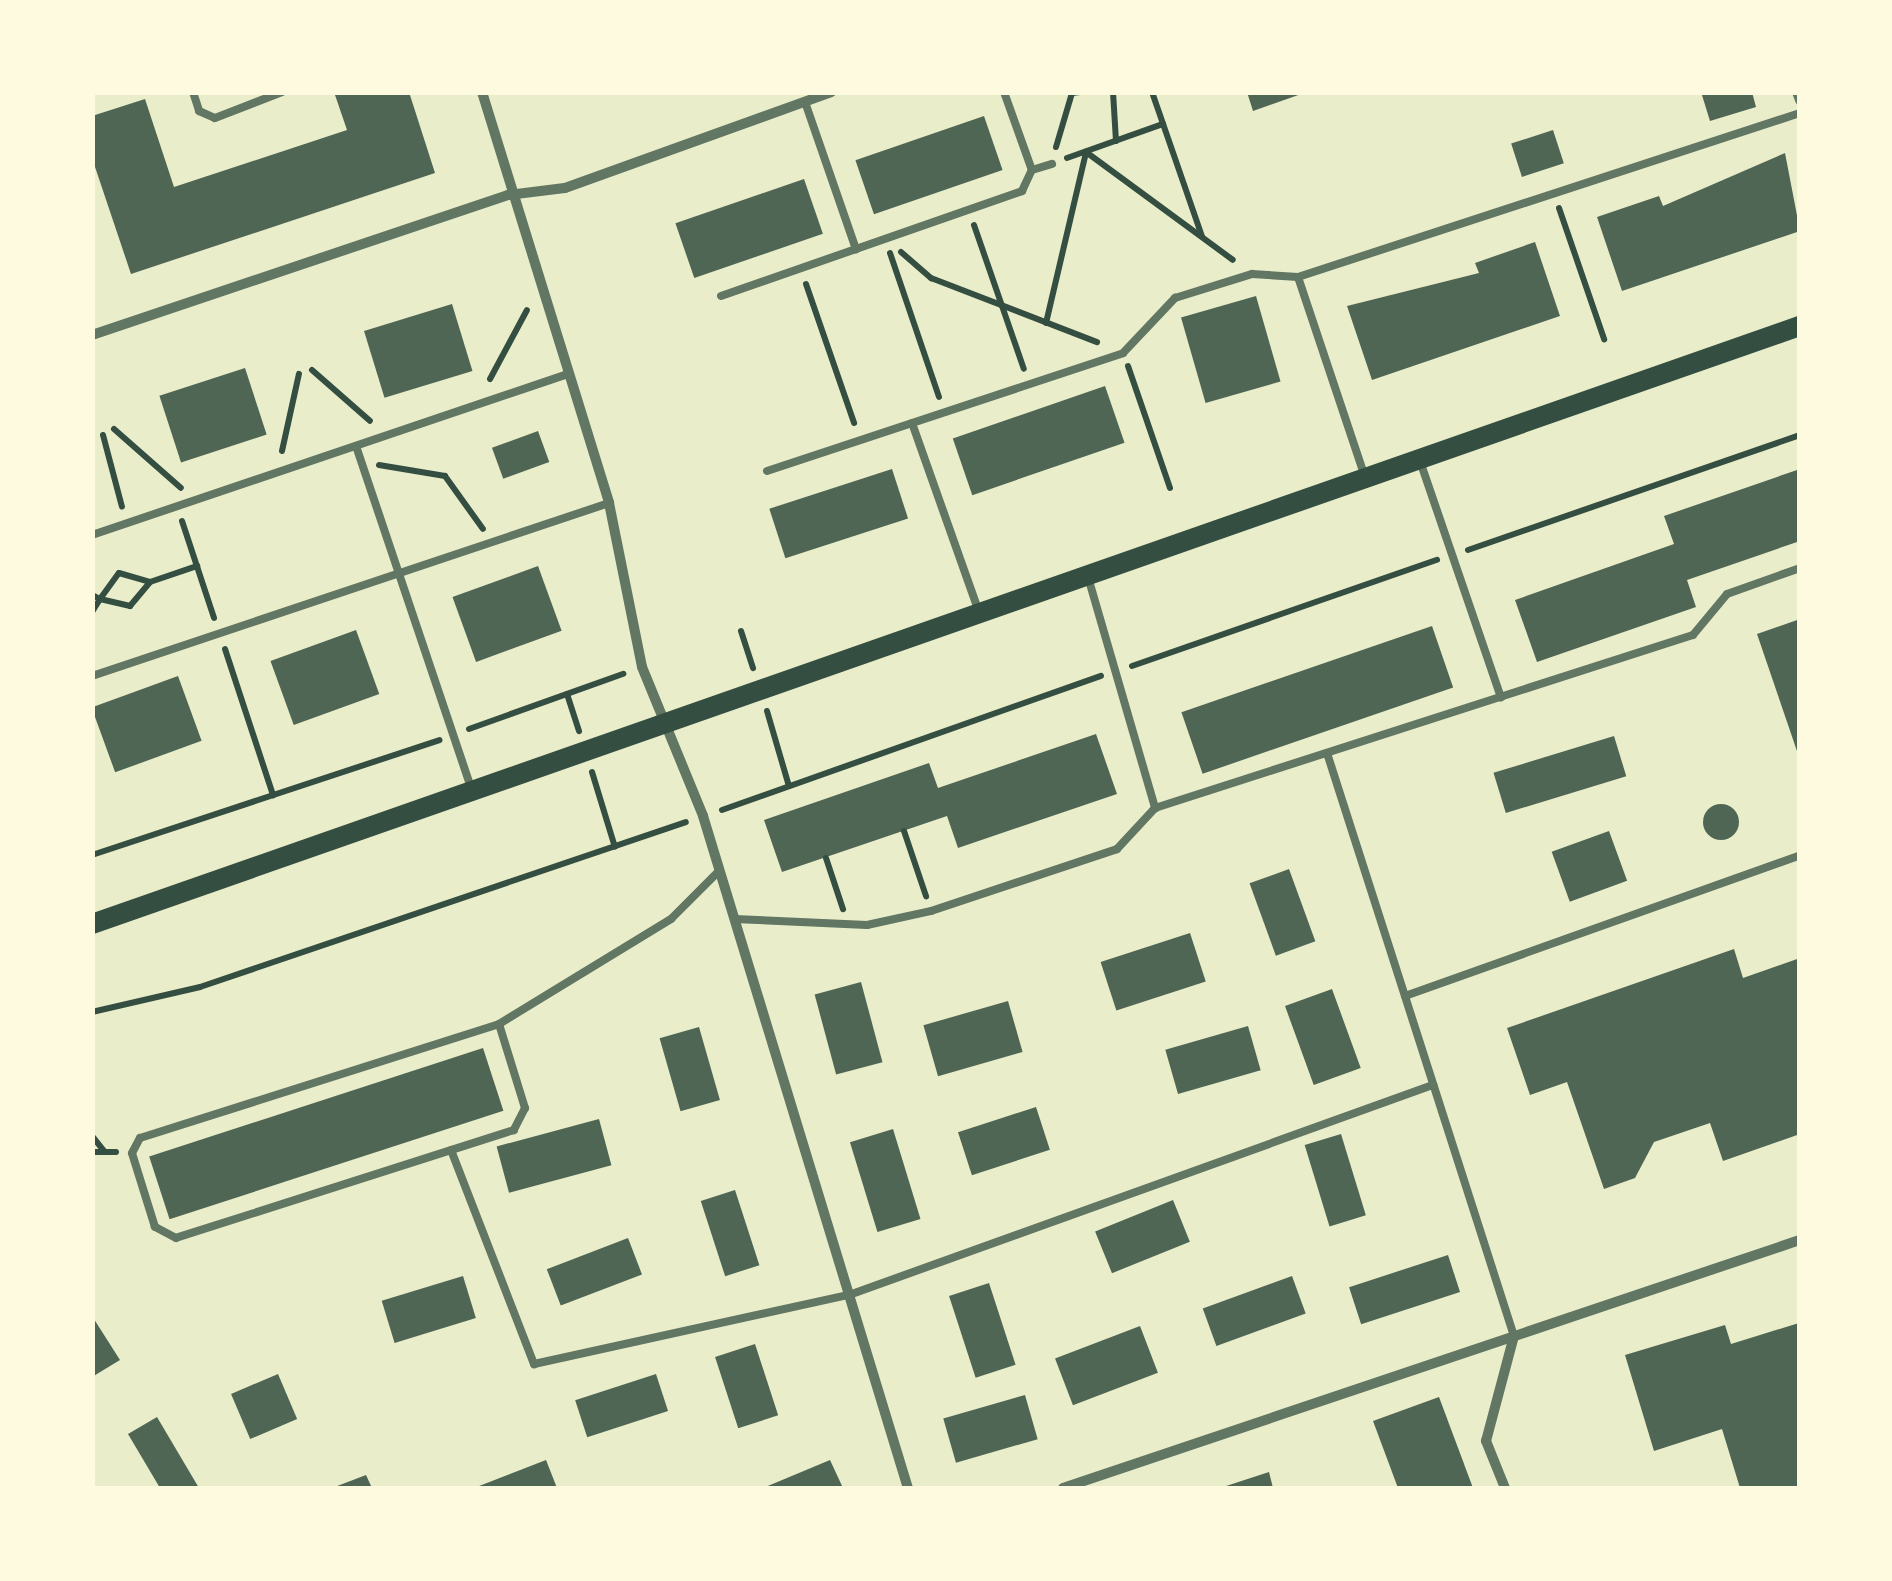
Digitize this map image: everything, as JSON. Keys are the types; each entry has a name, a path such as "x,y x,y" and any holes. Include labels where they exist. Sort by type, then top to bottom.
{"main road":[{"path":"92,924 474,794 1800,326"}],"street":[{"path":"482,92 508,195 609,504 642,667 703,816 908,1488"},
{"path":"92,334 508,195 564,188 831,92"},
{"path":"1797,92 1800,100"},
{"path":"1063,1488 1800,1240"},
{"path":"1505,1488 1486,1441 1514,1336"}],"lane":[{"path":"193,92 199,111 215,118 282,92"},
{"path":"721,296 1022,191 1032,170 1004,92"},
{"path":"805,102 856,249"},
{"path":"767,471 1123,353 1175,298 1252,274 1298,277 1800,112"},
{"path":"1032,170 1052,164"},
{"path":"1298,277 1366,479"},
{"path":"92,535 568,374"},
{"path":"912,423 980,614"},
{"path":"356,446 474,794"},
{"path":"1420,462 1501,697"},
{"path":"92,676 609,504"},
{"path":"734,919 848,924 931,910 1117,849 1156,808 1694,635 1726,594 1800,568"},
{"path":"1088,576 1156,808"},
{"path":"1327,753 1514,1336"},
{"path":"1405,996 1800,856"},
{"path":"499,1024 524,1122 452,1150 176,1238 156,1227 132,1153 140,1138 499,1024 671,919 719,871"},
{"path":"452,1150 534,1364 849,1295 1433,1085"}],"path":[{"path":"1052,164 1072,93 1080,92"},
{"path":"1113,92 1116,141"},
{"path":"1152,92 1202,237"},
{"path":"1052,164 1163,124"},
{"path":"1086,152 1252,274"},
{"path":"1046,322 1086,152"},
{"path":"1554,192 1604,339"},
{"path":"969,210 1029,384"},
{"path":"884,239 931,278 1123,353 1170,488"},
{"path":"884,239 944,412"},
{"path":"800,268 860,440"},
{"path":"477,405 527,310"},
{"path":"312,370 386,436"},
{"path":"277,472 299,374"},
{"path":"114,430 194,500"},
{"path":"104,436 126,523"},
{"path":"92,1012 200,987 1800,436"},
{"path":"362,462 445,476 493,542"},
{"path":"177,506 273,795"},
{"path":"96,597 130,606 150,582 197,566"},
{"path":"92,612 96,597 119,573 150,582"},
{"path":"742,631 755,672"},
{"path":"92,855 624,674"},
{"path":"567,694 582,736"},
{"path":"766,710 789,786"},
{"path":"592,770 615,847"},
{"path":"904,831 931,910"},
{"path":"826,858 848,924"},
{"path":"92,1136 105,1152"}],"building":[{"path":"334,92 409,92 435,173 131,274 92,158 92,116 145,99 174,187 347,130"},
{"path":"1247,92 1304,92 1304,93 1253,111"},
{"path":"1701,92 1752,92 1756,107 1710,121"},
{"path":"984,116 1003,170 874,214 855,160"},
{"path":"1553,130 1564,163 1522,177 1511,144"},
{"path":"1785,153 1800,231 1622,291 1597,217 1659,196 1663,206"},
{"path":"804,179 823,234 694,278 675,223"},
{"path":"1535,242 1560,316 1372,380 1347,306 1479,273 1475,263"},
{"path":"1256,296 1281,382 1206,403 1181,317"},
{"path":"452,304 472,371 384,398 364,331"},
{"path":"245,368 267,435 181,462 159,396"},
{"path":"1105,386 1125,443 972,495 953,438"},
{"path":"538,431 549,462 503,479 492,448"},
{"path":"892,469 908,518 785,558 769,509"},
{"path":"1800,469 1800,541 1687,580 1696,607 1537,662 1515,600 1674,544 1664,516"},
{"path":"538,566 562,631 476,662 452,597"},
{"path":"1800,619 1800,757 1799,757 1757,634"},
{"path":"1432,626 1453,687 1203,774 1181,712"},
{"path":"356,630 379,694 294,725 270,661"},
{"path":"178,676 202,741 115,772 92,707"},
{"path":"1096,734 1117,794 958,848 947,816 782,872 764,820 929,763 938,788"},
{"path":"1614,736 1626,776 1506,813 1494,773"},
{"path":"1721,804 1733,810 1739,822 1733,834 1721,840 1709,834 1703,822 1709,810"},
{"path":"1609,831 1627,881 1570,902 1552,852"},
{"path":"1289,869 1315,941 1276,956 1250,883"},
{"path":"1190,933 1206,982 1116,1011 1101,962"},
{"path":"1734,949 1743,978 1800,958 1800,1134 1723,1161 1710,1123 1654,1142 1635,1178 1604,1189 1567,1082 1530,1095 1507,1028"},
{"path":"861,982 882,1062 836,1075 815,994"},
{"path":"1332,989 1361,1068 1314,1085 1285,1006"},
{"path":"1008,1001 1023,1052 938,1076 923,1025"},
{"path":"1248,1026 1261,1070 1178,1094 1165,1050"},
{"path":"699,1027 720,1100 681,1111 660,1038"},
{"path":"483,1048 503,1111 170,1219 149,1156"},
{"path":"1036,1107 1050,1150 972,1175 958,1132"},
{"path":"599,1119 611,1165 509,1193 497,1146"},
{"path":"893,1129 920,1219 877,1232 850,1142"},
{"path":"1341,1134 1366,1215 1330,1226 1305,1145"},
{"path":"735,1190 759,1265 725,1276 701,1201"},
{"path":"1173,1200 1190,1242 1112,1273 1095,1231"},
{"path":"628,1238 642,1274 561,1306 547,1269"},
{"path":"1448,1255 1460,1292 1361,1324 1349,1287"},
{"path":"463,1276 476,1318 395,1343 382,1301"},
{"path":"1292,1276 1306,1314 1216,1346 1203,1308"},
{"path":"989,1283 1016,1365 976,1378 949,1296"},
{"path":"92,1316 120,1360 92,1377"},
{"path":"1799,1323 1800,1488 1740,1488 1722,1429 1654,1451 1625,1355 1725,1325 1731,1344"},
{"path":"1140,1326 1158,1373 1073,1405 1055,1359"},
{"path":"755,1344 778,1415 738,1428 715,1357"},
{"path":"278,1374 297,1419 250,1439 231,1394"},
{"path":"656,1374 668,1411 587,1437 575,1400"},
{"path":"1025,1395 1038,1439 956,1463 943,1418"},
{"path":"1439,1397 1473,1488 1398,1488 1373,1421"},
{"path":"157,1417 199,1488 160,1488 128,1434"},
{"path":"546,1460 557,1488 474,1488"},
{"path":"830,1460 843,1488 763,1488"},
{"path":"1269,1472 1273,1488 1220,1488"},
{"path":"366,1475 372,1488 332,1488"}]}
